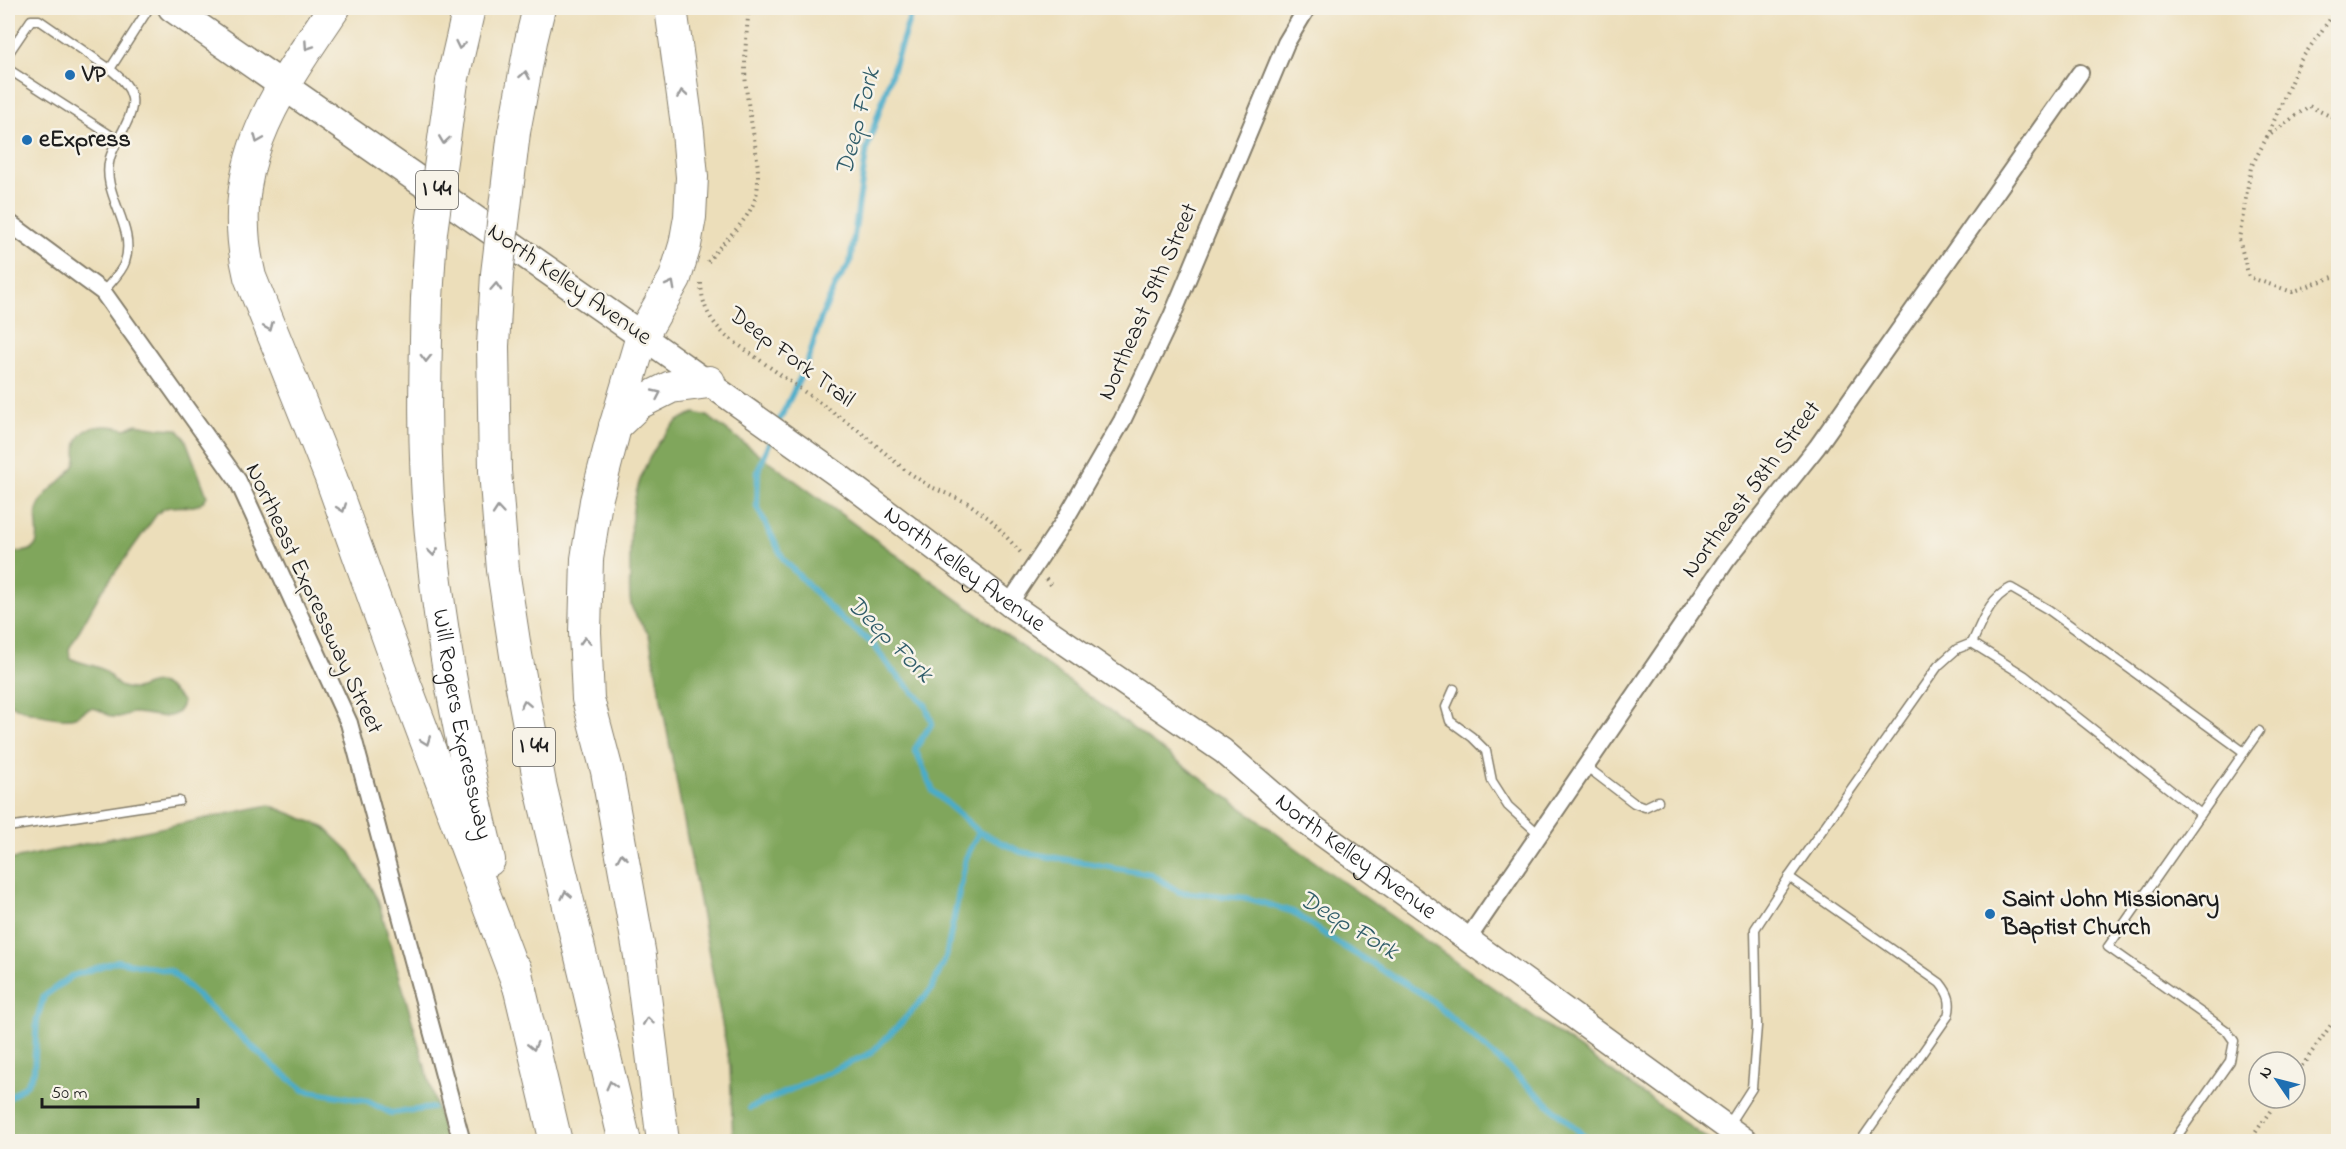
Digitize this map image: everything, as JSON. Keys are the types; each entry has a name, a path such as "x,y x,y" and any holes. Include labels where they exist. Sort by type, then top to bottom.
{"highway":[{"path":"334,8 281,85 249,162 243,189 243,248 250,277 331,478 406,687 520,989"},
{"name":"Will Rogers Expressway","path":"469,8 452,82 432,232 427,299 425,450 430,523 438,590 466,767 556,1142"},
{"name":"I 44","path":"539,8 514,132 497,274 493,346 495,471 503,570 540,784 625,1142"},
{"path":"663,1142 640,956 607,771 588,699 585,632 587,559 596,501 642,336 675,278 685,245 690,216 692,177 688,132 671,8"},
{"path":"615,427 639,403 672,387 709,382"}],"main road":[{"name":"North Kelley Avenue","path":"172,8 642,336"}],"street":[{"name":"Northeast 59th Street","path":"1009,604 1063,523 1122,421 1172,316 1286,43 1307,8"},
{"name":"Northeast 58th Street","path":"1467,940 1726,561 1817,447 2080,73"},
{"name":"Northeast Expressway Street","path":"8,222 104,292 237,481 349,723 462,1142"},
{"name":"North Kelley Avenue","path":"642,336 839,476 1009,604 1223,751 1303,820 1747,1142"}],"lane":[{"path":"110,69 149,8"},
{"path":"8,54 31,20 39,20 110,69 126,83 133,99 127,121 110,159 109,185 127,240 125,262 104,292"},
{"path":"8,69 118,140"},
{"path":"1726,1127 1752,1088 1757,1026 1755,929 1938,666 1957,649 1972,643 1992,601 2011,588 2049,610 2244,752"},
{"path":"1972,643 2025,676 2201,814"},
{"path":"1454,689 1446,707 1450,721 1472,737 1486,752 1492,781 1508,806 1539,834"},
{"path":"2173,1142 2230,1061 2235,1041 2227,1031 2108,947 2259,731"},
{"path":"1587,767 1634,803 1645,807 1658,801"},
{"path":"8,827 179,801"},
{"path":"1789,877 1940,983 1948,992 1951,1005 1948,1016 1860,1142"}],"path":[{"path":"705,267 715,251 733,234 746,217 756,194 757,165 746,92 745,48 749,8"},
{"path":"2338,8 2300,61 2267,137 2251,167 2239,239 2249,277 2292,292 2338,275"},
{"path":"2267,137 2309,106 2338,120"},
{"name":"Deep Fork Trail","path":"703,276 701,285 703,303 709,319 726,336 858,430 905,471 929,486 968,503 991,520 1052,586"},
{"path":"2307,1059 2338,1015"},
{"path":"2252,1141 2271,1110"}],"green space":[{"path":"695,413 707,416 1322,867 1710,1141 733,1141 730,1066 649,635 634,612 630,595 631,522 642,474 658,444 670,429 678,421"},
{"path":"136,424 177,429 185,438 207,496 194,506 171,507 157,514 101,592 69,649 70,658 101,669 122,687 132,689 157,683 163,685 183,702 180,709 176,714 170,716 132,713 116,717 93,708 75,717 60,718 41,715 14,706 8,703 8,555 28,551 34,547 38,537 36,518 38,507 45,495 74,466 80,436 91,428 105,426 126,429"},
{"path":"269,805 324,827 350,852 378,900 446,1141 8,1141 8,860"}],"waterway":[{"name":"Deep Fork","path":"776,427 807,364 821,318 836,284 850,263 867,148 913,8"},
{"name":"Deep Fork","path":"772,436 758,471 757,507 784,560 838,616 874,645 891,669 925,704 932,723 915,749 933,791 979,832 1021,852 1151,874 1179,892 1247,898 1293,912 1339,944 1429,998 1591,1142"},
{"path":"750,1108 871,1053 931,990 946,957 966,858 979,832"},
{"path":"8,1099 27,1084 34,1071 37,1019 44,996 72,976 117,961 171,971 271,1064 304,1090 368,1101 391,1113 432,1108"}],"place":[{"name":"VP","path":"70,75"},
{"name":"eExpress","path":"27,140"},
{"name":"Saint John Missionary Baptist Church","path":"1990,914"}]}
